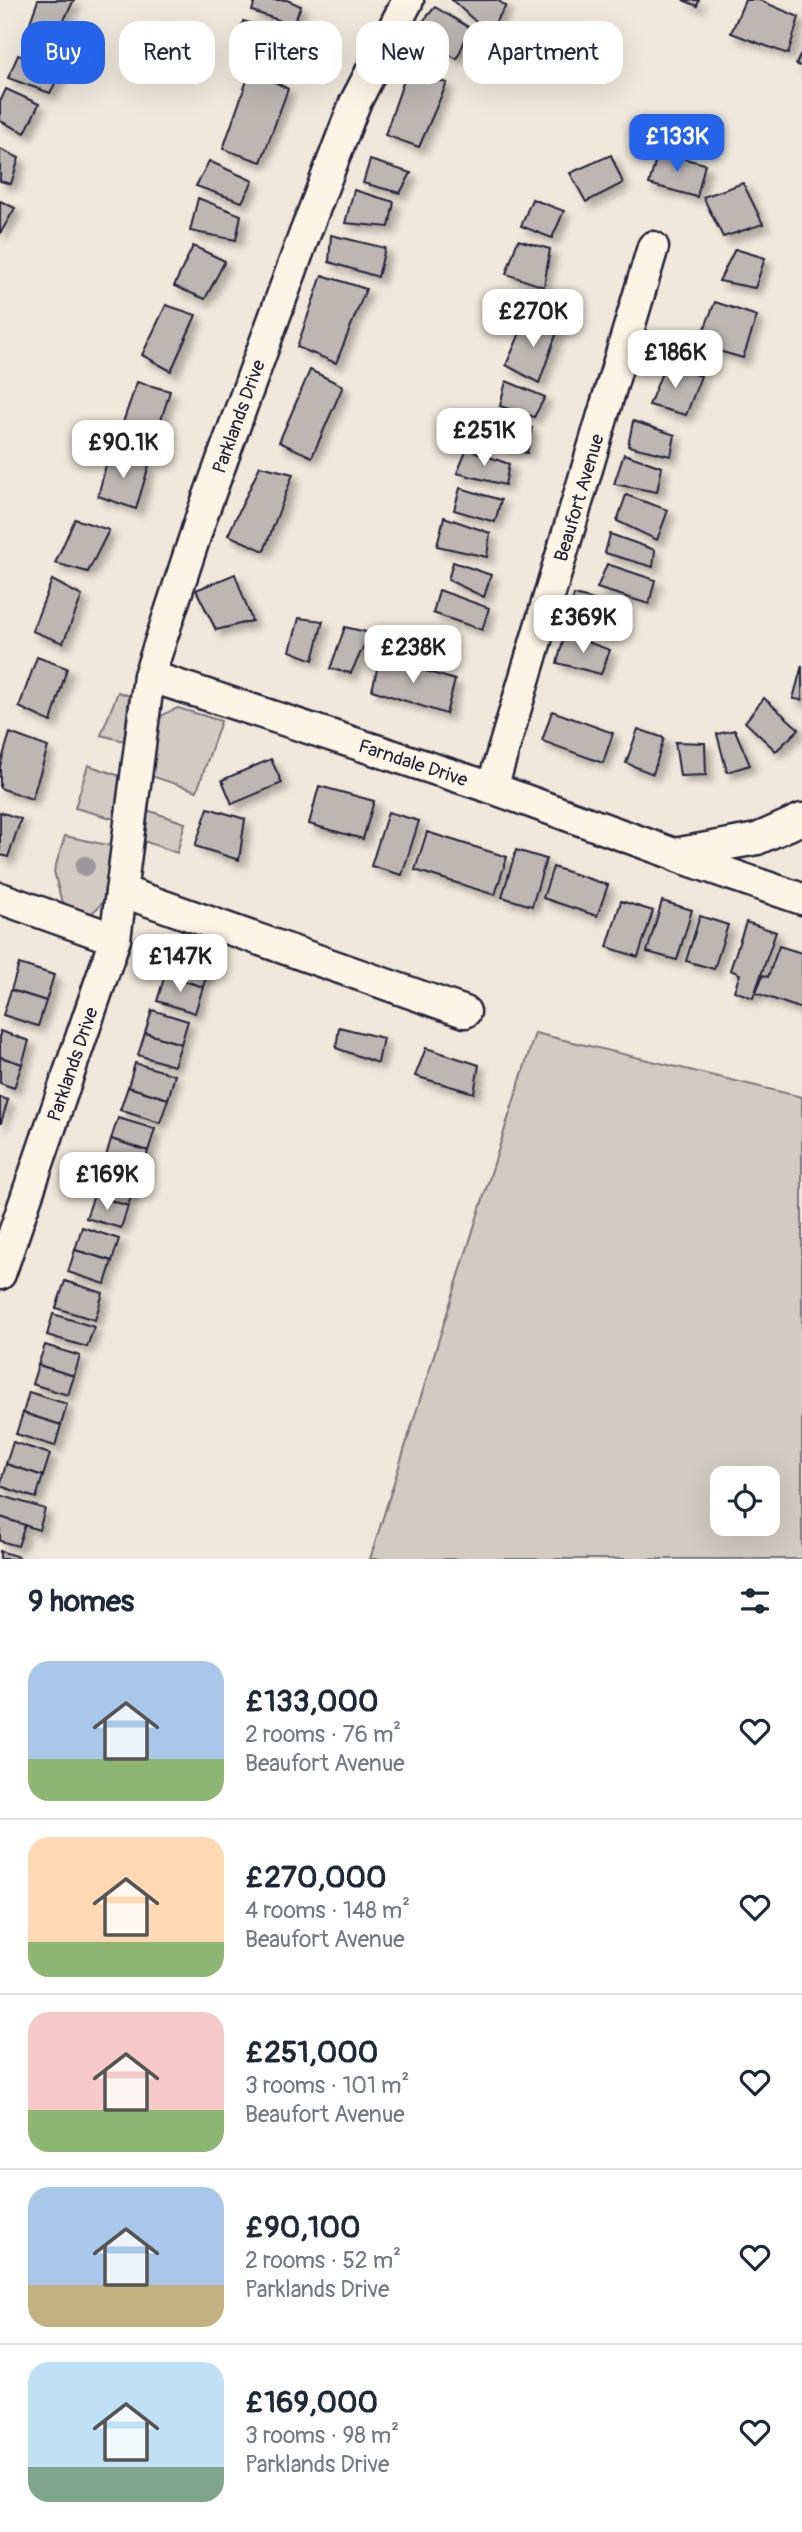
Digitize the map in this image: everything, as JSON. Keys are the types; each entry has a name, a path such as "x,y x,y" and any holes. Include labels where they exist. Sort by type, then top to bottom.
{"street":[{"name":"Parklands Drive","path":"0,1274 114,939 149,676 198,525 308,223 355,103 408,0"},
{"name":"Beaufort Avenue","path":"492,788 653,247"},
{"name":"Farndale Drive","path":"149,676 492,788 802,899"},
{"path":"674,854 757,839 802,819"},
{"path":"121,891 465,1012"},
{"path":"0,898 114,939"}],"shaded area":[{"path":"118,692 129,696 124,741 101,735"},
{"path":"178,708 221,721 197,791 151,776 149,770 148,754 154,728 164,715"},
{"path":"88,765 120,776 115,819 75,808"},
{"path":"144,809 185,823 177,853 141,840"},
{"path":"65,836 112,846 106,895 95,911 86,916 68,909 61,899 54,871"},
{"path":"535,1033 802,1097 802,1559 370,1559"}],"building":[{"path":"38,0 74,0 64,21 31,21"},
{"path":"255,0 287,0 301,6 295,21 281,21 252,11"},
{"path":"452,0 497,0 506,6 496,21 475,21"},
{"path":"683,0 699,0 697,6"},
{"path":"745,0 759,0 799,17 788,54 731,33"},
{"path":"435,7 463,24 463,45 457,59 449,54 449,21 423,21"},
{"path":"802,51 802,67 796,64"},
{"path":"18,55 21,56 21,83 8,78"},
{"path":"25,84 55,84 50,93"},
{"path":"246,84 279,84 288,89 261,162 223,149"},
{"path":"403,84 447,84 419,147 385,135"},
{"path":"6,89 39,104 25,133 0,121 0,102"},
{"path":"0,149 19,158 11,184 0,181"},
{"path":"658,152 705,164 697,197 649,184"},
{"path":"611,155 623,183 586,202 570,173"},
{"path":"370,160 411,173 400,193 363,183"},
{"path":"209,161 253,181 242,202 196,186"},
{"path":"743,183 763,224 723,237 703,197"},
{"path":"354,190 394,202 389,227 345,223"},
{"path":"198,198 241,215 236,240 190,231"},
{"path":"532,199 564,211 552,238 521,226"},
{"path":"0,201 15,208 0,234"},
{"path":"331,235 385,248 378,277 329,262"},
{"path":"518,240 550,249 544,287 506,274"},
{"path":"193,246 225,261 205,299 174,286"},
{"path":"735,249 765,258 755,288 719,281"},
{"path":"322,275 366,289 336,363 297,347"},
{"path":"715,302 757,316 743,358 698,345"},
{"path":"166,305 196,315 171,371 142,355"},
{"path":"527,317 558,329 539,383 506,365"},
{"path":"665,365 701,376 686,415 649,405"},
{"path":"310,370 343,386 312,457 279,442"},
{"path":"506,381 545,397 534,417 500,406"},
{"path":"137,382 170,391 155,440 121,428"},
{"path":"489,417 532,428 527,453 484,442"},
{"path":"633,421 675,435 671,456 628,446"},
{"path":"110,449 149,465 136,509 98,496"},
{"path":"467,449 509,464 505,485 457,473"},
{"path":"624,454 662,467 657,492 614,484"},
{"path":"260,466 293,474 264,551 228,535"},
{"path":"460,488 501,500 495,522 454,510"},
{"path":"626,495 668,510 657,540 617,521"},
{"path":"444,517 490,533 487,557 437,546"},
{"path":"75,519 109,530 88,572 55,563"},
{"path":"610,534 655,550 653,567 605,553"},
{"path":"453,562 491,575 484,597 448,580"},
{"path":"607,564 655,580 649,604 597,588"},
{"path":"235,574 252,621 216,630 196,590"},
{"path":"52,580 82,596 63,643 32,631"},
{"path":"439,590 489,608 482,630 433,613"},
{"path":"574,595 621,607 610,634 566,621"},
{"path":"299,618 323,621 313,660 290,651"},
{"path":"345,627 370,633 351,673 330,669"},
{"path":"565,634 610,650 601,674 557,663"},
{"path":"37,657 67,668 51,722 19,707"},
{"path":"380,657 455,680 446,714 372,690"},
{"path":"802,665 802,700 793,699"},
{"path":"764,698 799,729 776,751 745,722"},
{"path":"552,711 613,733 603,763 542,741"},
{"path":"638,729 664,738 653,774 626,763"},
{"path":"735,730 750,765 727,772 717,734"},
{"path":"10,733 48,747 32,799 0,788 0,766"},
{"path":"675,742 705,743 706,775 680,776"},
{"path":"271,759 282,783 232,804 222,780"},
{"path":"319,786 374,801 363,839 309,824"},
{"path":"208,808 245,819 239,860 195,846"},
{"path":"0,812 21,819 8,857 0,855"},
{"path":"388,812 419,821 402,875 371,866"},
{"path":"427,832 507,857 495,895 415,870"},
{"path":"516,850 546,859 532,906 502,897"},
{"path":"553,867 608,885 597,916 543,898"},
{"path":"621,901 653,911 638,957 607,947"},
{"path":"662,901 692,910 677,960 647,952"},
{"path":"700,916 728,925 714,969 686,961"},
{"path":"746,922 776,932 753,998 734,991 740,974 730,970"},
{"path":"184,925 218,936 211,957 177,946"},
{"path":"779,946 802,953 802,1009 756,993 763,975 768,977"},
{"path":"174,949 211,961 203,987 165,975"},
{"path":"19,964 54,975 46,1001 11,990"},
{"path":"165,975 203,987 195,1013 157,1001"},
{"path":"11,990 46,1001 38,1026 3,1015"},
{"path":"152,1010 188,1021 181,1044 145,1033"},
{"path":"339,1027 383,1038 378,1063 336,1048"},
{"path":"0,1031 29,1041 22,1064 0,1057"},
{"path":"145,1033 181,1044 174,1066 138,1055"},
{"path":"426,1048 479,1065 474,1093 415,1076"},
{"path":"0,1057 22,1064 14,1088 0,1083"},
{"path":"135,1063 175,1075 168,1099 128,1087"},
{"path":"128,1087 168,1099 160,1123 120,1110"},
{"path":"0,1097 8,1100 1,1123 0,1123"},
{"path":"118,1118 155,1129 148,1151 111,1139"},
{"path":"111,1139 148,1151 142,1171 105,1160"},
{"path":"101,1172 135,1183 128,1206 94,1195"},
{"path":"94,1195 128,1206 121,1228 86,1218"},
{"path":"82,1227 119,1239 112,1261 75,1250"},
{"path":"75,1250 112,1261 105,1284 68,1272"},
{"path":"65,1281 103,1293 95,1320 56,1308"},
{"path":"53,1314 94,1327 87,1347 47,1335"},
{"path":"45,1345 80,1356 74,1376 38,1365"},
{"path":"38,1365 74,1376 68,1395 32,1384"},
{"path":"29,1392 67,1404 61,1425 23,1413"},
{"path":"23,1413 61,1425 55,1446 16,1434"},
{"path":"13,1442 50,1454 43,1476 6,1464"},
{"path":"6,1464 43,1476 36,1498 0,1486"},
{"path":"0,1495 45,1509 39,1530 0,1517"},
{"path":"0,1517 25,1525 18,1546 0,1541"},
{"path":"0,1551 19,1557 0,1559"}]}
